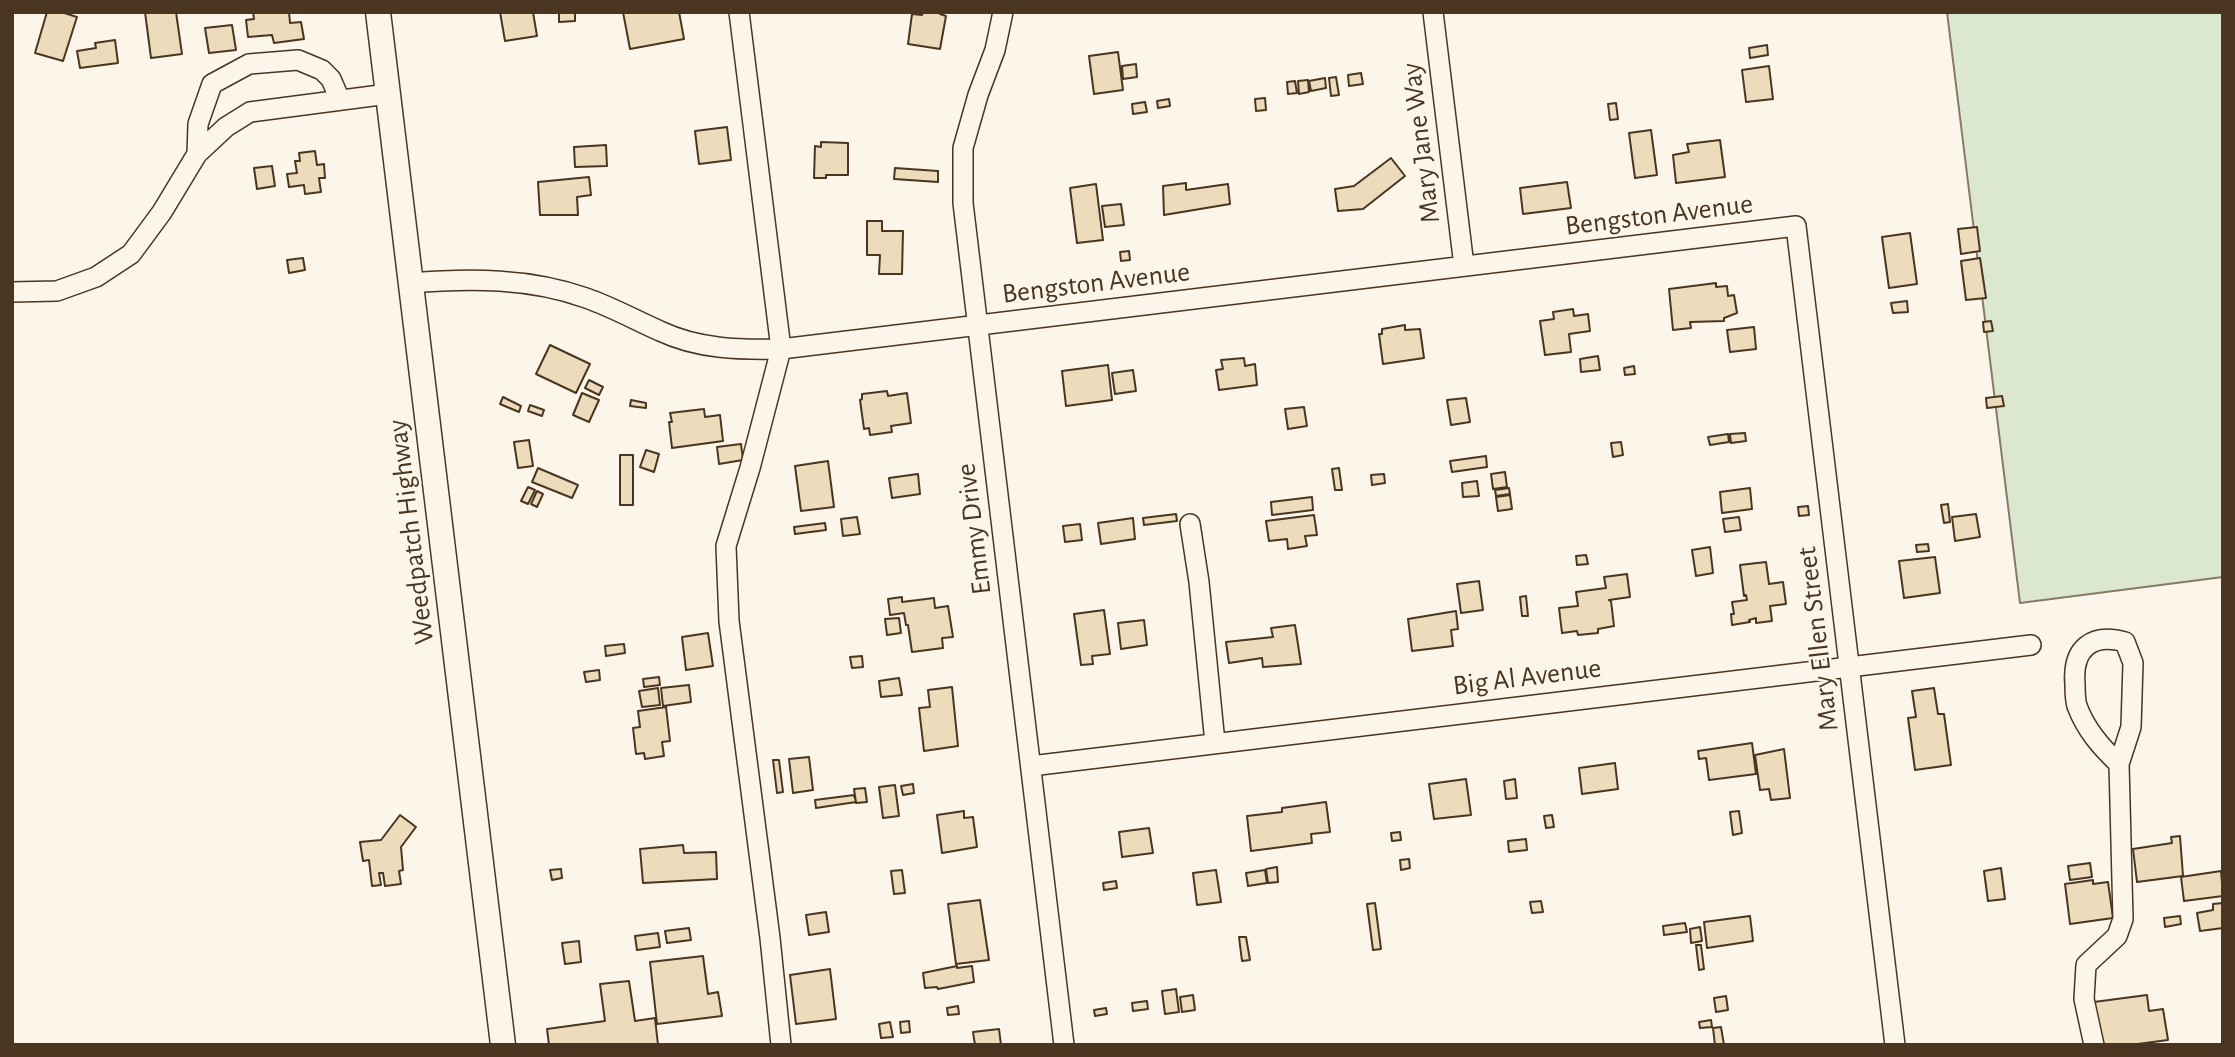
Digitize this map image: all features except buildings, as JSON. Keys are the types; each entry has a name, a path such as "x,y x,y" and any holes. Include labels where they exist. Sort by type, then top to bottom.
{"main road":[{"name":"Weedpatch Highway","path":"378,12 503,1045"}],"street":[{"path":"739,12 781,349 750,468 726,546 729,621 770,938 780,1045"},
{"name":"Emmy Drive","path":"1003,12 995,50 978,95 963,148 962,203 1064,1045"},
{"name":"Mary Jane Way","path":"1433,12 1464,266"},
{"path":"197,154 198,124 212,84 249,64 298,60 323,70 331,79 340,100"},
{"path":"12,292 57,291 96,277 131,254 162,212 197,154 226,127 250,112 388,94"},
{"name":"Bengston Avenue","path":"411,283 476,280 541,286 584,297 625,312 661,332 699,344 740,350 781,349 1796,226"},
{"name":"Mary Ellen Street","path":"1796,226 1895,1045"},
{"path":"1190,524 1216,743"},
{"path":"2094,1045 2084,999 2086,964 2117,936 2123,919 2119,764 2130,727 2133,663 2126,642 2107,637 2090,643 2078,656 2074,671 2077,704 2096,743 2119,764"},
{"name":"Big Al Avenue","path":"1031,765 2031,645"}],"green space":[{"path":"1947,12 2223,12 2223,577 2020,603"}]}
